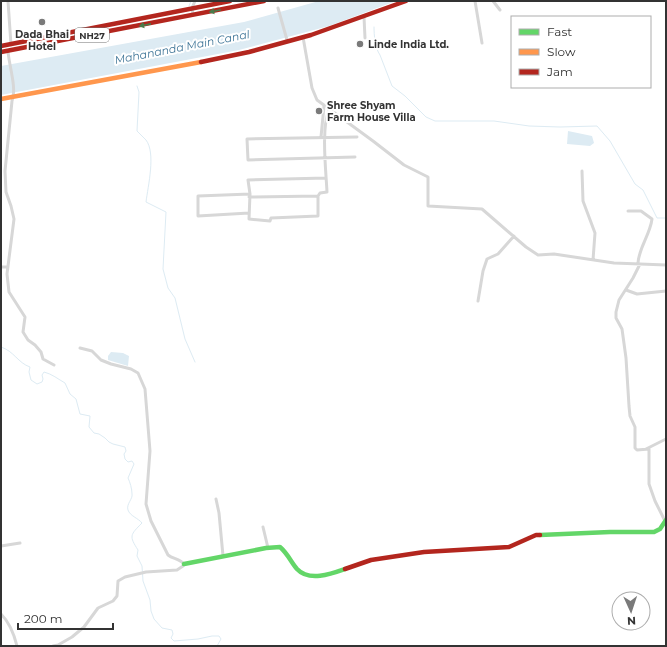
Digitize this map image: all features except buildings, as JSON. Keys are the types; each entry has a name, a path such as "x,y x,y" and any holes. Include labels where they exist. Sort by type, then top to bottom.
{"main road":[{"name":"NH27","path":"1,46 230,1"},
{"name":"NH27","path":"1,52 193,16 264,1"},
{"path":"1,99 14,95 249,52 303,37 364,17 406,1"},
{"path":"184,564 280,547 285,550 298,570 308,576 325,576 371,560 443,550 509,547 536,534 654,532 660,530 665,521"}],"street":[{"path":"8,1 12,44 8,51 14,95 12,101 5,171 6,192 14,219 7,274 9,292 25,317 23,332 28,340 41,352 43,359 54,365"},
{"path":"193,16 192,8 194,1"},
{"path":"475,1 482,43"},
{"path":"493,1 500,10"},
{"path":"278,10 289,40"},
{"path":"364,17 365,38"},
{"path":"303,37 314,93 317,100 404,165 428,177 428,206 482,209 536,254 554,254 614,263 666,265"},
{"path":"249,214 198,216 198,196 318,196 320,193 327,192 326,158 323,137 324,106"},
{"path":"323,137 326,117 329,110"},
{"path":"355,157 248,160 247,139 357,137"},
{"path":"582,171 583,201 596,232 593,260"},
{"path":"318,196 318,216 271,218 270,221 249,218 248,180 326,178"},
{"path":"628,211 641,211 652,219 650,230 639,254 639,263 626,290 617,304 616,318 622,329 624,342 630,416 635,427 635,448 637,450 646,449 666,439"},
{"path":"478,301 483,271 487,259 498,254 514,236"},
{"path":"1,267 8,267"},
{"path":"626,290 637,294 666,291"},
{"path":"53,646 72,637 84,627 98,608 112,601 116,596 118,581 125,577 140,573 177,570 184,564 182,561 172,558 168,554 150,521 146,504 150,451 145,389 138,373 131,369 101,360 92,351 80,348"},
{"path":"646,449 649,449 649,484 655,501 665,521"},
{"path":"216,500 219,513 223,556"},
{"path":"263,527 268,548"},
{"path":"1,546 20,543"},
{"path":"1,614 6,619 13,632 17,646"}],"water":[{"name":"Mahananda Main Canal","path":"319,1 396,1 329,26 239,50 1,95 1,66 244,22"},
{"path":"568,131 592,136 594,143 590,146 567,144"},
{"path":"111,352 123,353 129,356 128,366 108,360 108,356"}],"waterway":[{"path":"189,6 191,1"},
{"path":"374,27 377,49 392,86 405,96 426,117 435,121 494,121 529,126 597,126 610,141 635,184 643,190 657,218 666,218"},
{"path":"137,86 139,92 137,131 146,140 149,146 151,161 146,202 166,212 163,269 168,288 175,298 185,339 195,362"},
{"path":"1,347 9,351 22,363 30,367 29,372 31,380 37,384 42,382 42,375 44,372 65,383 70,394 76,399 80,414 90,416 89,427 94,433 99,434 113,444 125,447 125,459 128,462 132,461 134,464 128,478 132,496 128,510 130,514 142,523 135,530 132,538 138,550 137,556 142,566 143,581 150,600 151,611 154,619 162,628 172,630 173,634 171,638 174,641 219,636 221,639 217,646"}],"traffic: fast":[{"path":"540,535 654,532 660,529 666,520"},
{"path":"184,564 266,548 280,547 297,569 302,573 320,576 345,569"}],"traffic: slow":[{"path":"1,99 201,62"}],"traffic: jam":[{"path":"1,46 230,1"},
{"path":"1,52 264,1"},
{"path":"201,62 249,52 311,35 406,1"},
{"path":"345,569 371,560 424,552 509,547 536,535 540,535"}],"place":[{"name":"Dada Bhai Hotel","path":"42,22"},
{"name":"Linde India Ltd.","path":"360,44"},
{"name":"Shree Shyam Farm House Villa","path":"319,111"}]}
